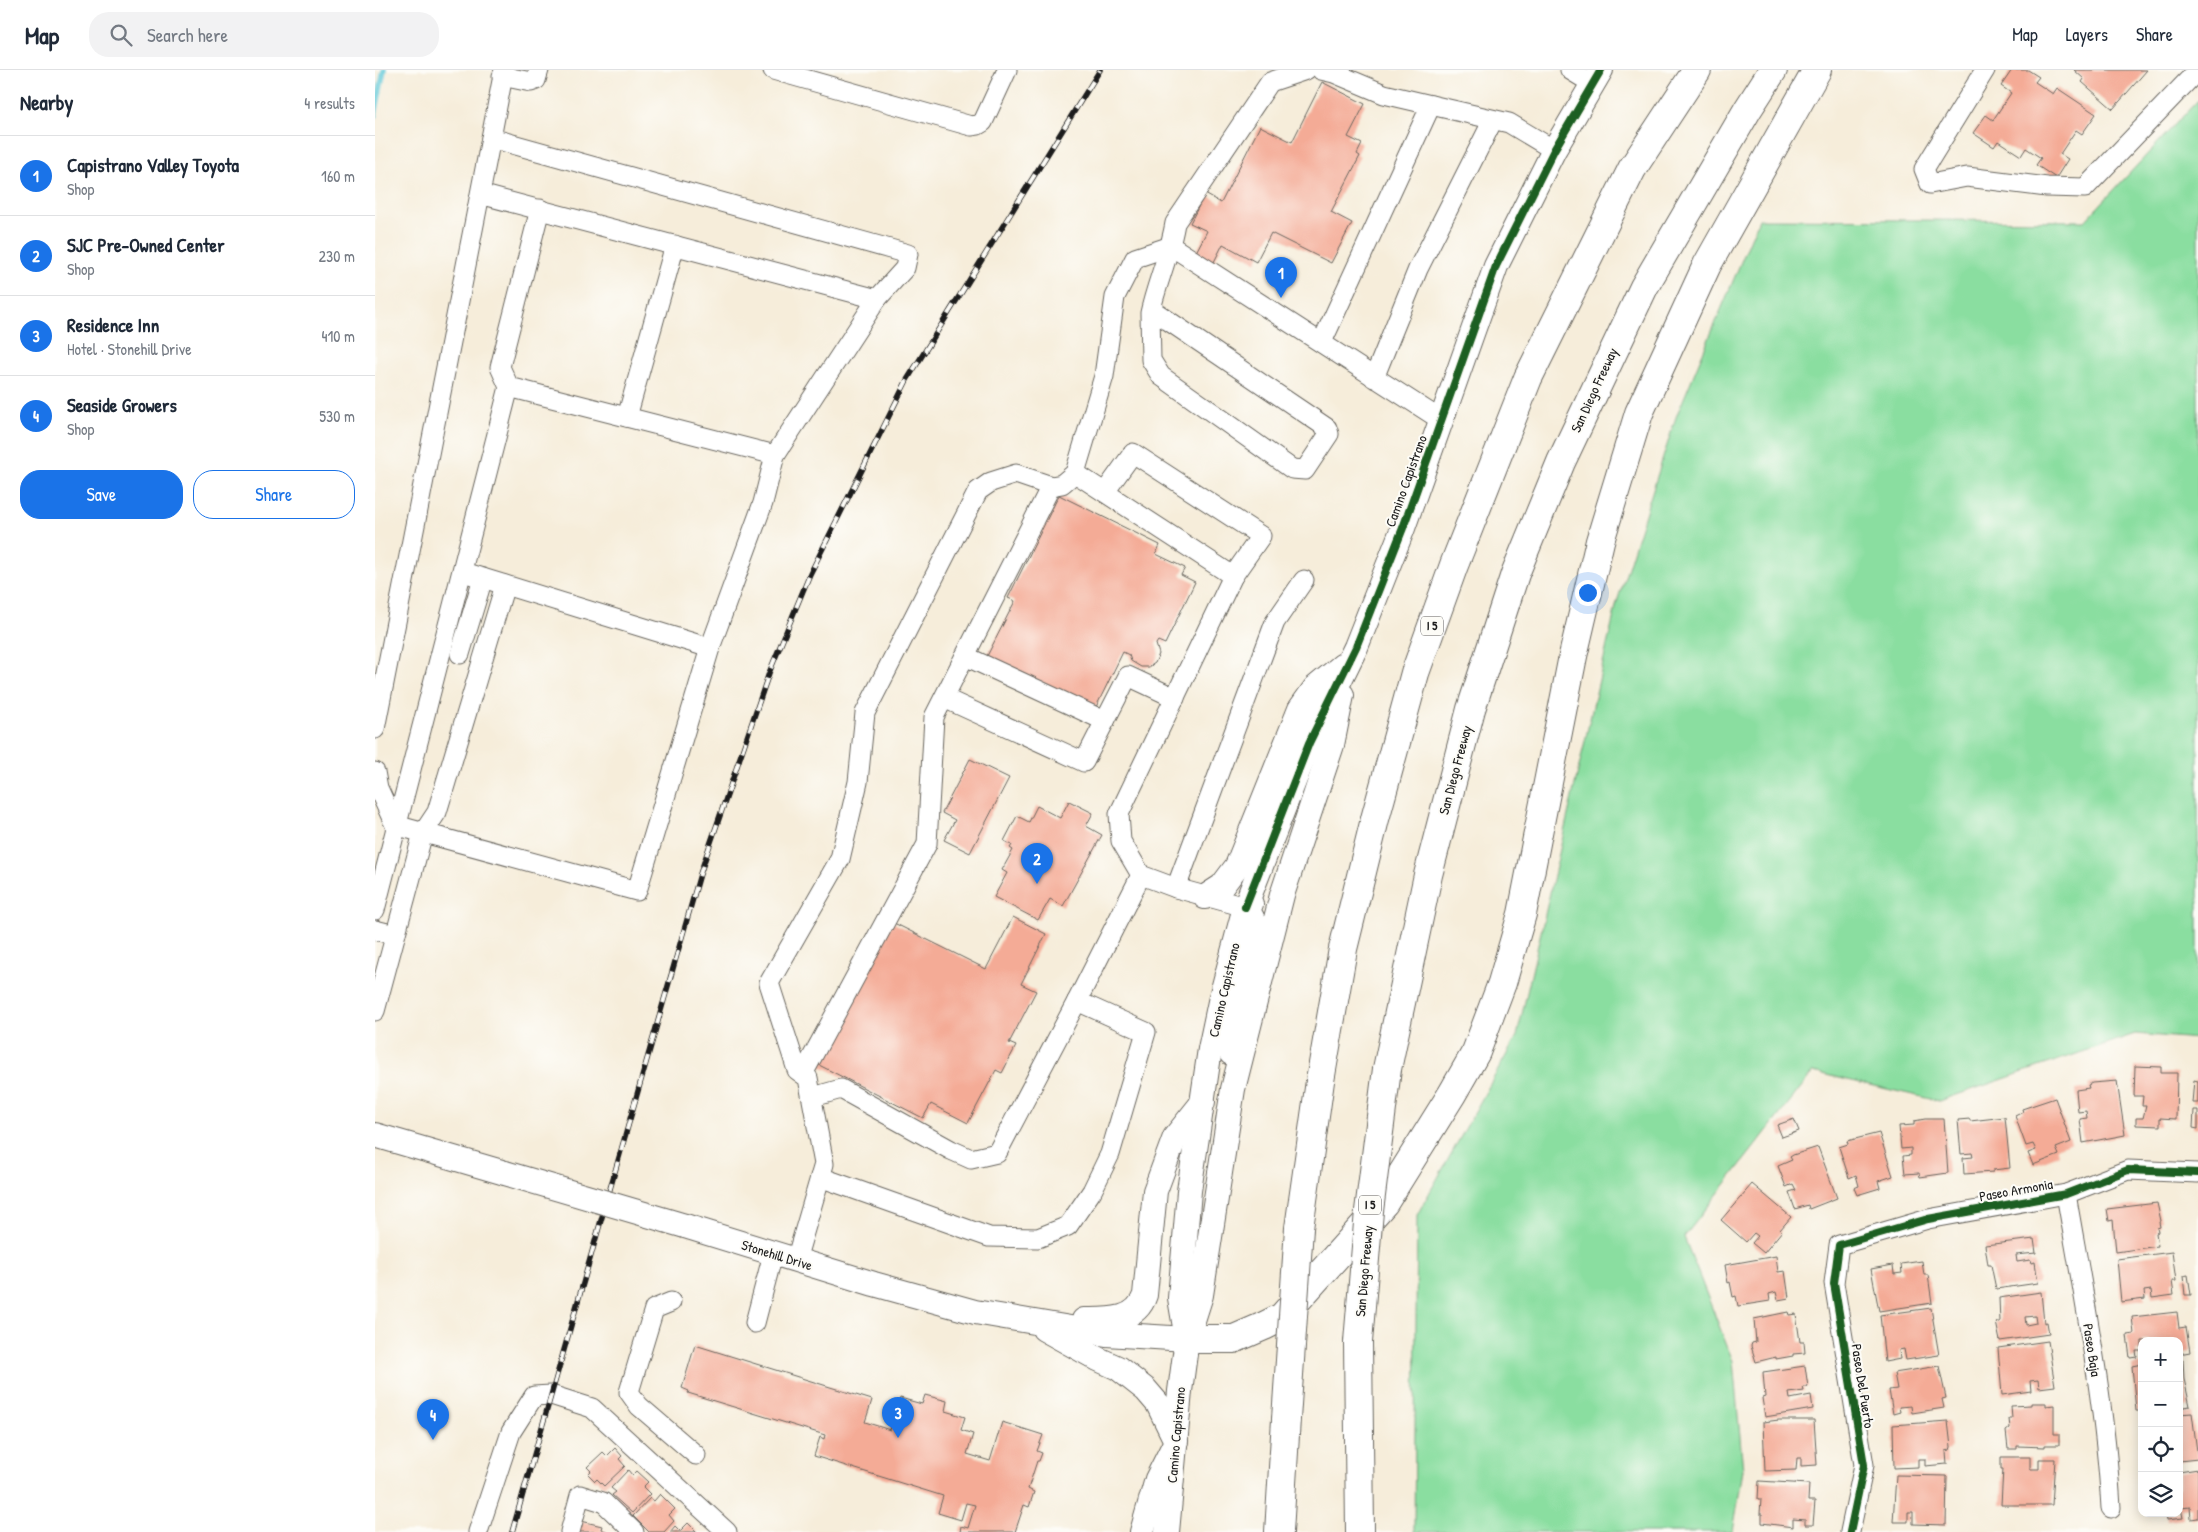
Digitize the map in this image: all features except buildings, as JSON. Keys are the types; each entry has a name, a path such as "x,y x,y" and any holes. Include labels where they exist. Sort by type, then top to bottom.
{"highway":[{"name":"I 5","path":"1279,1532 1299,1228 1320,1081 1343,949 1375,819 1415,674 1454,564 1528,378 1632,169 1697,70"},
{"name":"San Diego Freeway","path":"1360,1532 1358,1342 1369,1211 1387,1069 1430,866 1471,710 1515,574 1561,462 1644,288 1743,117 1773,70"},
{"path":"1187,1339 1234,1339 1282,1317 1384,1203 1476,1052 1502,983 1522,914 1573,656 1600,541 1639,413 1707,264 1817,70"}],"main road":[{"name":"Camino Capistrano","path":"1187,1339 1180,1298 1189,1191 1204,1100 1210,1049 1219,1006 1245,907 1309,743 1358,640 1403,528 1496,266 1553,150 1597,77"},
{"name":"Camino Capistrano","path":"1167,1532 1187,1339 1201,1295 1233,1089 1282,894 1332,745 1348,661"},
{"path":"1205,897 1222,886 1237,866 1300,709 1315,688 1348,661"},
{"path":"1233,1089 1230,1042 1234,1017 1255,940 1256,926 1252,916 1245,907 1256,902 1271,888 1281,870 1338,714"},
{"path":"1027,1320 1111,1320 1131,1314 1142,1304 1145,1295 1155,1191 1175,1136 1204,1100"},
{"name":"Stonehill Drive","path":"375,1135 975,1312 1106,1334 1187,1339"},
{"path":"1027,1320 1118,1368 1146,1390 1158,1404 1176,1441 1157,1479 1142,1532"}],"street":[{"path":"375,730 503,73 531,82 537,80 539,70"},
{"path":"773,70 971,126 983,122 1007,70"},
{"path":"1151,309 1327,428 1329,434 1305,470 1292,469 1161,376 1151,360 1151,309 1158,280 1171,246 1175,223 1270,82 1306,70"},
{"path":"1321,70 1334,73 1384,94 1509,124 1553,150"},
{"path":"1570,70 1597,77"},
{"path":"1985,70 1924,169 1930,184 1967,177 2047,187 2085,188 2198,70"},
{"path":"1322,342 1431,105"},
{"path":"1374,378 1418,269 1493,120"},
{"path":"375,772 378,788 395,825 637,891 710,648 763,503 775,455 877,299 905,268 908,254 491,138"},
{"path":"480,194 877,299"},
{"path":"451,651 463,572 509,386 500,367 540,210"},
{"path":"627,417 675,246"},
{"path":"1171,246 1441,420"},
{"path":"755,1323 820,1177 824,1164 808,1078 797,1070 769,983 840,860 858,782 865,713 978,491 991,482 1016,474 1051,486 1062,484 1075,474 1104,376 1115,297 1135,258 1171,246"},
{"path":"509,386 775,455"},
{"path":"1105,492 1133,453 1261,536 1233,576 1119,814 1121,841 1141,875 1205,897 1245,907"},
{"path":"1075,474 1233,576"},
{"path":"803,1074 927,844 934,717 1051,486"},
{"path":"463,572 710,648"},
{"path":"375,910 395,825 451,651 483,578"},
{"path":"1176,888 1275,622 1304,580"},
{"path":"375,1011 423,833 437,812 505,585"},
{"path":"451,651 482,660"},
{"path":"965,656 1105,721"},
{"path":"944,698 1084,762 1128,676 1175,698"},
{"path":"813,1097 841,1089 951,1150 971,1159 997,1154 1141,875"},
{"path":"375,930 395,935"},
{"path":"820,1177 989,1237 1038,1238 1068,1226 1092,1191 1110,1154 1146,1032 1077,1001"},
{"name":"Paseo Armonia","path":"1839,1244 1928,1219 2066,1194 2128,1170 2198,1173"},
{"name":"Paseo Baja","path":"2066,1194 2097,1378 2108,1456 2111,1508"},
{"name":"Paseo Del Puerto","path":"1839,1244 1834,1283 1863,1465 1850,1532"},
{"path":"671,1302 654,1309 629,1392 639,1406 696,1455"},
{"path":"478,1532 511,1432 534,1396 551,1395 592,1408 727,1532"},
{"path":"570,1532 580,1495 603,1502 634,1532"}],"green space":[{"path":"2198,100 2198,1039 2135,1034 1939,1101 1813,1072 1684,1237 1733,1361 1743,1470 1733,1532 1414,1532 1417,1215 1517,1036 1617,602 1676,417 1759,219 2085,221"}],"waterway":[{"path":"375,115 384,70"}],"railway":[{"path":"512,1532 700,874 769,673 810,574 907,380 1100,70"}],"cycle path":[{"path":"1245,907 1309,743 1356,647 1403,528 1496,266 1554,150 1601,70"},
{"path":"1850,1532 1864,1465 1834,1283 1839,1245 1928,1219 2066,1194 2128,1170 2198,1173"}],"place":[{"name":"Capistrano Valley Toyota","path":"1281,298"},
{"name":"SJC Pre-Owned Center","path":"1037,884"},
{"name":"Residence Inn","path":"898,1438"},
{"name":"Seaside Growers","path":"433,1440"}]}
